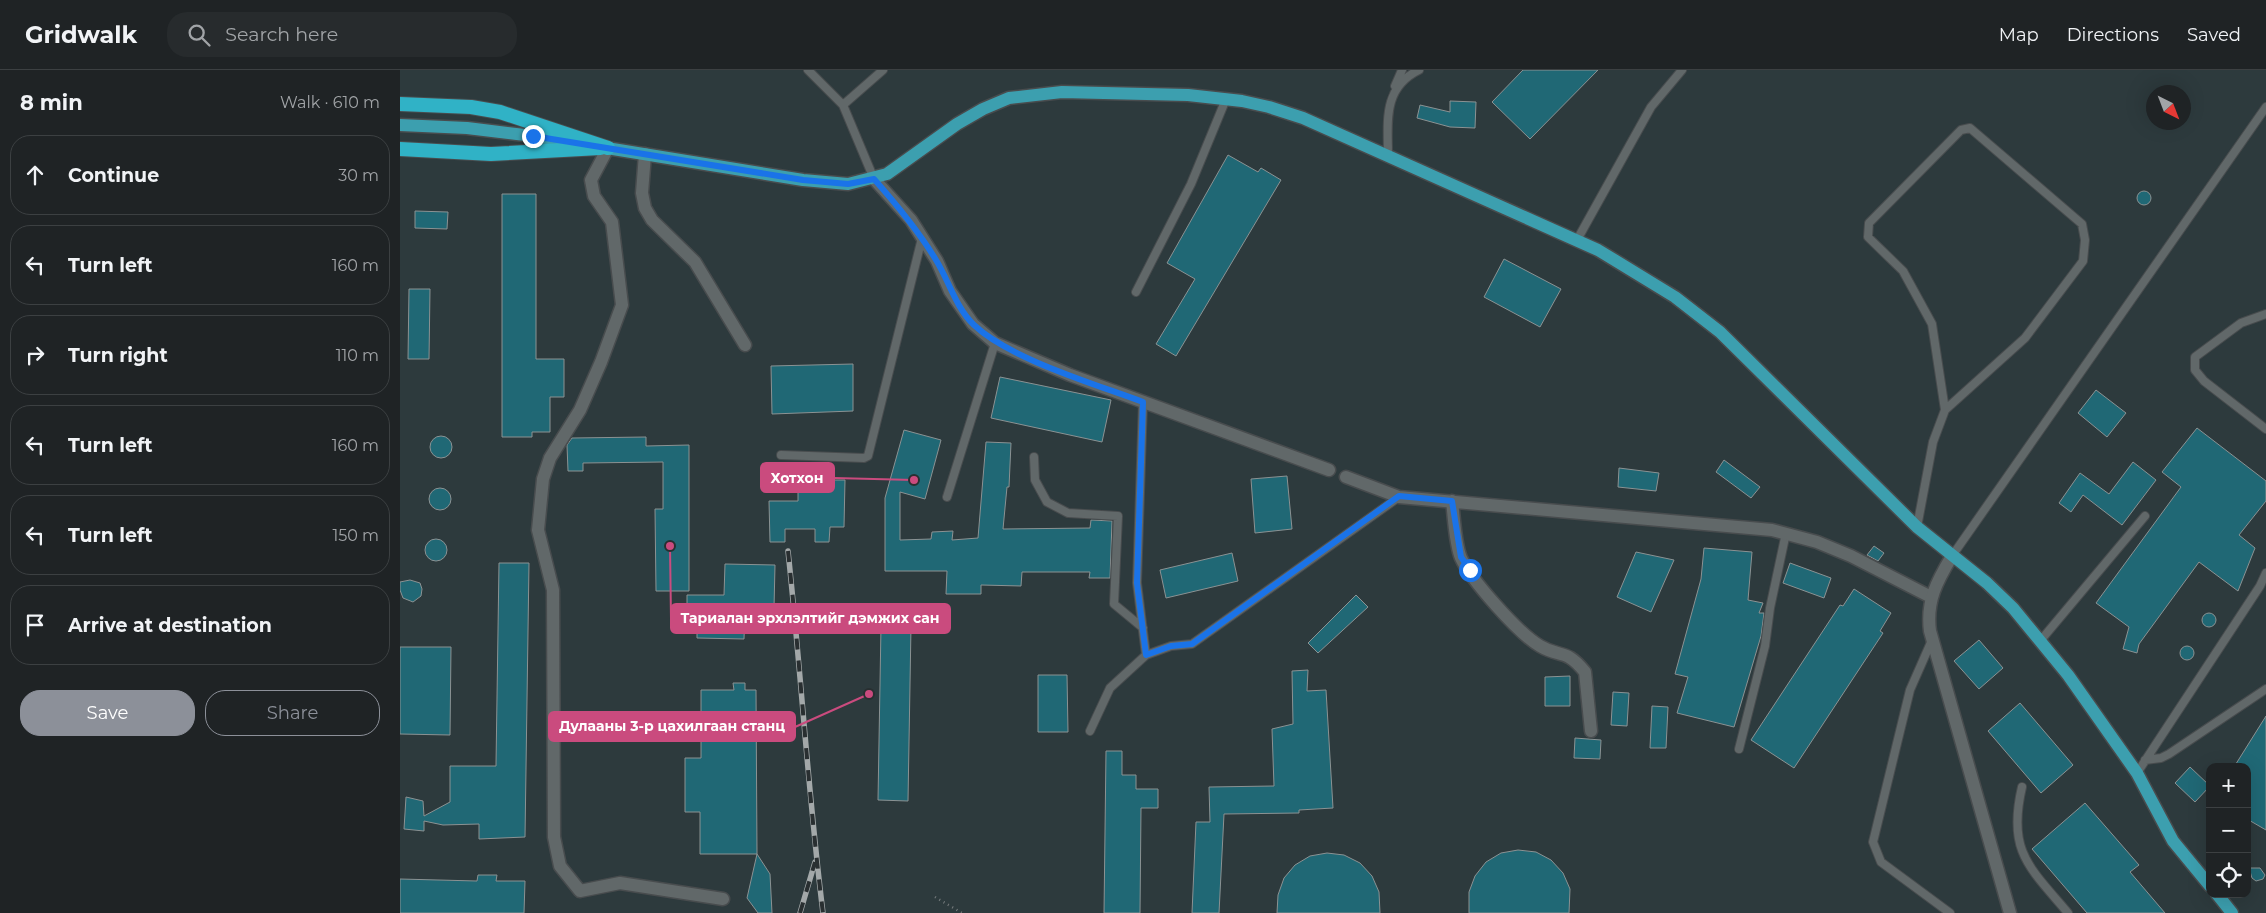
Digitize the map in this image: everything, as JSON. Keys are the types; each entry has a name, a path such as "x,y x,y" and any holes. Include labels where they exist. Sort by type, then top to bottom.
{"highway":[{"path":"400,104 471,107 500,112 608,148"},
{"path":"400,149 491,154 608,148"}],"main road":[{"path":"400,125 484,130 818,182 848,184 874,179 897,168 972,115 1009,98 1035,93 1160,93 1226,99 1286,112 1321,125 1577,240 1650,280 1720,332 1917,527 1987,583 2013,608 2041,640 2136,773 2173,841 2206,881"},
{"path":"2220,898 2232,913"}],"street":[{"path":"608,148 591,180 594,196 612,222 622,305 601,362 580,410 550,458 543,479 538,530 553,590 554,836 560,866 580,891 620,883 723,899"},
{"path":"645,154 642,193 645,208 652,220 695,262 745,345"},
{"path":"874,179 911,220 937,261 950,291 972,324 995,343 1070,375 1329,470"},
{"path":"1346,477 1399,496 1772,530 1817,542 1851,556 1931,597"},
{"path":"1452,501 1461,557 1515,628 1541,647 1566,654 1585,672 1591,731"},
{"path":"1952,556 1931,597 1929,615 1932,640 2010,913"}],"lane":[{"path":"808,70 843,105 874,179"},
{"path":"843,105 883,70"},
{"path":"1388,156 1388,120 1394,90 1402,70"},
{"path":"1394,90 1406,78 1419,70"},
{"path":"1577,240 1651,107 1682,70"},
{"path":"1136,292 1191,184 1226,99"},
{"path":"1952,556 2266,107"},
{"path":"1917,527 1933,442 1944,410 1932,324 1903,271 1868,237 1869,223 1960,130 1970,128 2082,224 2085,240 2082,261 2025,338 1944,410"},
{"path":"781,455 864,458 868,456 922,238"},
{"path":"2266,314 2241,323 2195,357 2195,370 2204,381 2266,429"},
{"path":"947,497 995,343"},
{"path":"1143,402 1137,583 1146,655"},
{"path":"1034,457 1035,480 1038,489 1047,502 1068,513 1118,516 1120,520 1114,604 1143,628"},
{"path":"1090,731 1110,688 1146,655 1171,646 1192,644 1399,496"},
{"path":"2041,640 2146,516"},
{"path":"1739,749 1765,646 1770,608 1786,534"},
{"path":"2136,773 2260,586 2266,573"},
{"path":"1932,640 1910,690 1873,842 1881,862 1950,913"},
{"path":"2145,760 2161,758 2169,754 2266,689"},
{"path":"2022,787 2016,811 2018,845 2028,867 2068,913"}],"path":[{"path":"935,897 962,913"}],"shaded area":[{"path":"400,70 2266,70 2266,913 400,913"}],"building":[{"path":"1523,70 1598,70 1530,139 1492,102"},
{"path":"1450,101 1476,102 1475,128 1450,127 1417,118 1420,105 1450,112"},
{"path":"1228,155 1258,172 1261,168 1281,180 1176,356 1156,344 1195,279 1167,263"},
{"path":"2144,191 2149,193 2151,198 2149,203 2144,205 2139,203 2137,198 2139,193"},
{"path":"502,194 536,194 536,359 564,359 564,397 550,397 550,432 532,432 532,437 502,437"},
{"path":"415,211 448,212 447,229 415,228"},
{"path":"1504,259 1561,289 1540,327 1484,297"},
{"path":"409,289 430,289 429,359 408,359"},
{"path":"853,364 853,411 772,414 771,366"},
{"path":"1000,377 1111,400 1102,442 991,418"},
{"path":"2096,390 2126,413 2107,437 2078,413"},
{"path":"2197,428 2266,481 2266,501 2239,535 2255,548 2238,591 2199,562 2139,644 2137,653 2123,649 2129,627 2096,603 2181,487 2162,472"},
{"path":"904,430 941,440 925,499 900,492 900,540 931,539 932,532 953,531 952,540 978,538 986,442 1011,443 1009,487 1007,487 1003,529 1090,528 1091,520 1112,521 1110,578 1089,578 1090,572 1022,572 1021,586 981,585 981,594 946,594 947,571 885,571 885,498"},
{"path":"441,436 449,439 452,447 449,455 441,458 433,455 430,447 433,439"},
{"path":"646,437 646,446 689,445 689,591 656,591 655,509 663,509 663,462 583,463 583,471 568,471 567,445 572,438"},
{"path":"1724,460 1760,487 1751,498 1716,472"},
{"path":"2133,462 2156,480 2122,525 2083,495 2071,512 2059,503 2080,473 2109,494"},
{"path":"1619,468 1659,473 1656,491 1618,487"},
{"path":"1287,476 1292,529 1255,533 1251,479"},
{"path":"798,480 845,480 844,527 830,527 829,542 815,542 815,529 785,529 785,542 770,542 769,501 798,501"},
{"path":"436,488 444,488 451,495 451,503 444,510 436,510 429,503 429,495"},
{"path":"432,539 440,539 447,546 447,554 440,561 432,561 425,554 425,546"},
{"path":"1874,546 1884,553 1878,561 1867,555"},
{"path":"1704,548 1752,552 1748,600 1763,603 1759,613 1764,613 1761,636 1734,727 1677,713 1688,677 1675,674 1701,579"},
{"path":"1636,552 1674,560 1651,612 1617,597"},
{"path":"1232,553 1238,581 1166,598 1160,570"},
{"path":"499,563 529,563 525,837 479,839 479,824 443,825 424,821 424,831 404,829 406,797 423,801 424,816 450,802 450,766 496,766"},
{"path":"1790,563 1831,578 1824,598 1783,583"},
{"path":"725,564 775,565 774,608 745,608 744,639 697,638 697,610 687,609 687,595 724,595"},
{"path":"410,580 420,583 422,589 421,596 413,602 403,598 400,590 400,582"},
{"path":"1854,589 1891,613 1880,631 1883,633 1794,768 1751,740 1840,605 1843,606"},
{"path":"1356,595 1368,607 1318,653 1308,643"},
{"path":"2209,613 2214,615 2216,620 2214,625 2209,627 2204,625 2202,620 2204,615"},
{"path":"881,626 911,626 908,801 878,800"},
{"path":"1979,640 2003,668 1979,689 1954,661"},
{"path":"2187,646 2192,648 2194,653 2192,658 2187,660 2182,658 2180,653 2182,648"},
{"path":"400,647 451,647 450,735 400,734"},
{"path":"1308,670 1307,691 1326,690 1333,808 1299,810 1299,813 1224,814 1219,913 1192,913 1196,822 1210,822 1209,787 1274,786 1272,729 1293,724 1292,671"},
{"path":"1038,675 1067,675 1068,732 1038,732"},
{"path":"1570,676 1570,706 1545,706 1545,677"},
{"path":"733,683 745,683 745,690 756,690 757,854 700,854 700,812 685,812 685,758 701,758 701,690 734,690"},
{"path":"1613,692 1629,693 1627,726 1611,725"},
{"path":"2020,703 2073,765 2041,793 1988,731"},
{"path":"1652,706 1668,707 1666,748 1650,748"},
{"path":"2266,716 2266,830 2251,821 2251,763 2237,763"},
{"path":"1575,738 1601,740 1600,759 1574,758"},
{"path":"1106,751 1122,751 1122,775 1136,775 1136,789 1158,789 1158,808 1141,808 1140,913 1104,913"},
{"path":"2190,767 2206,782 2206,790 2195,802 2175,783"},
{"path":"2085,803 2139,865 2130,872 2165,913 2087,913 2032,849"},
{"path":"1518,850 1536,852 1551,860 1563,873 1570,889 1569,913 1469,913 1469,892 1475,876 1486,862 1501,853"},
{"path":"1327,853 1344,855 1360,863 1372,876 1379,892 1380,913 1277,913 1278,895 1284,878 1295,865 1310,856"},
{"path":"757,854 770,874 772,913 758,913 747,898"},
{"path":"2251,868 2260,868 2265,875 2263,879 2256,881 2252,878"},
{"path":"478,875 497,875 496,881 525,881 524,913 400,913 400,879 477,881"}],"railway":[{"path":"788,551 823,913"},
{"path":"800,913 815,862"}],"place":[{"name":"Хотхон","path":"914,480"},
{"name":"Тариалан эрхлэлтийг дэмжих сан","path":"670,546"},
{"name":"Дулааны 3-р цахилгаан станц","path":"869,694"}],"route":[{"path":"533,136 818,182 848,184 874,179 911,220 937,261 950,291 972,324 995,343 1070,375 1143,402 1137,583 1146,655 1171,646 1192,644 1399,496 1452,501 1461,557 1470,570"}]}
